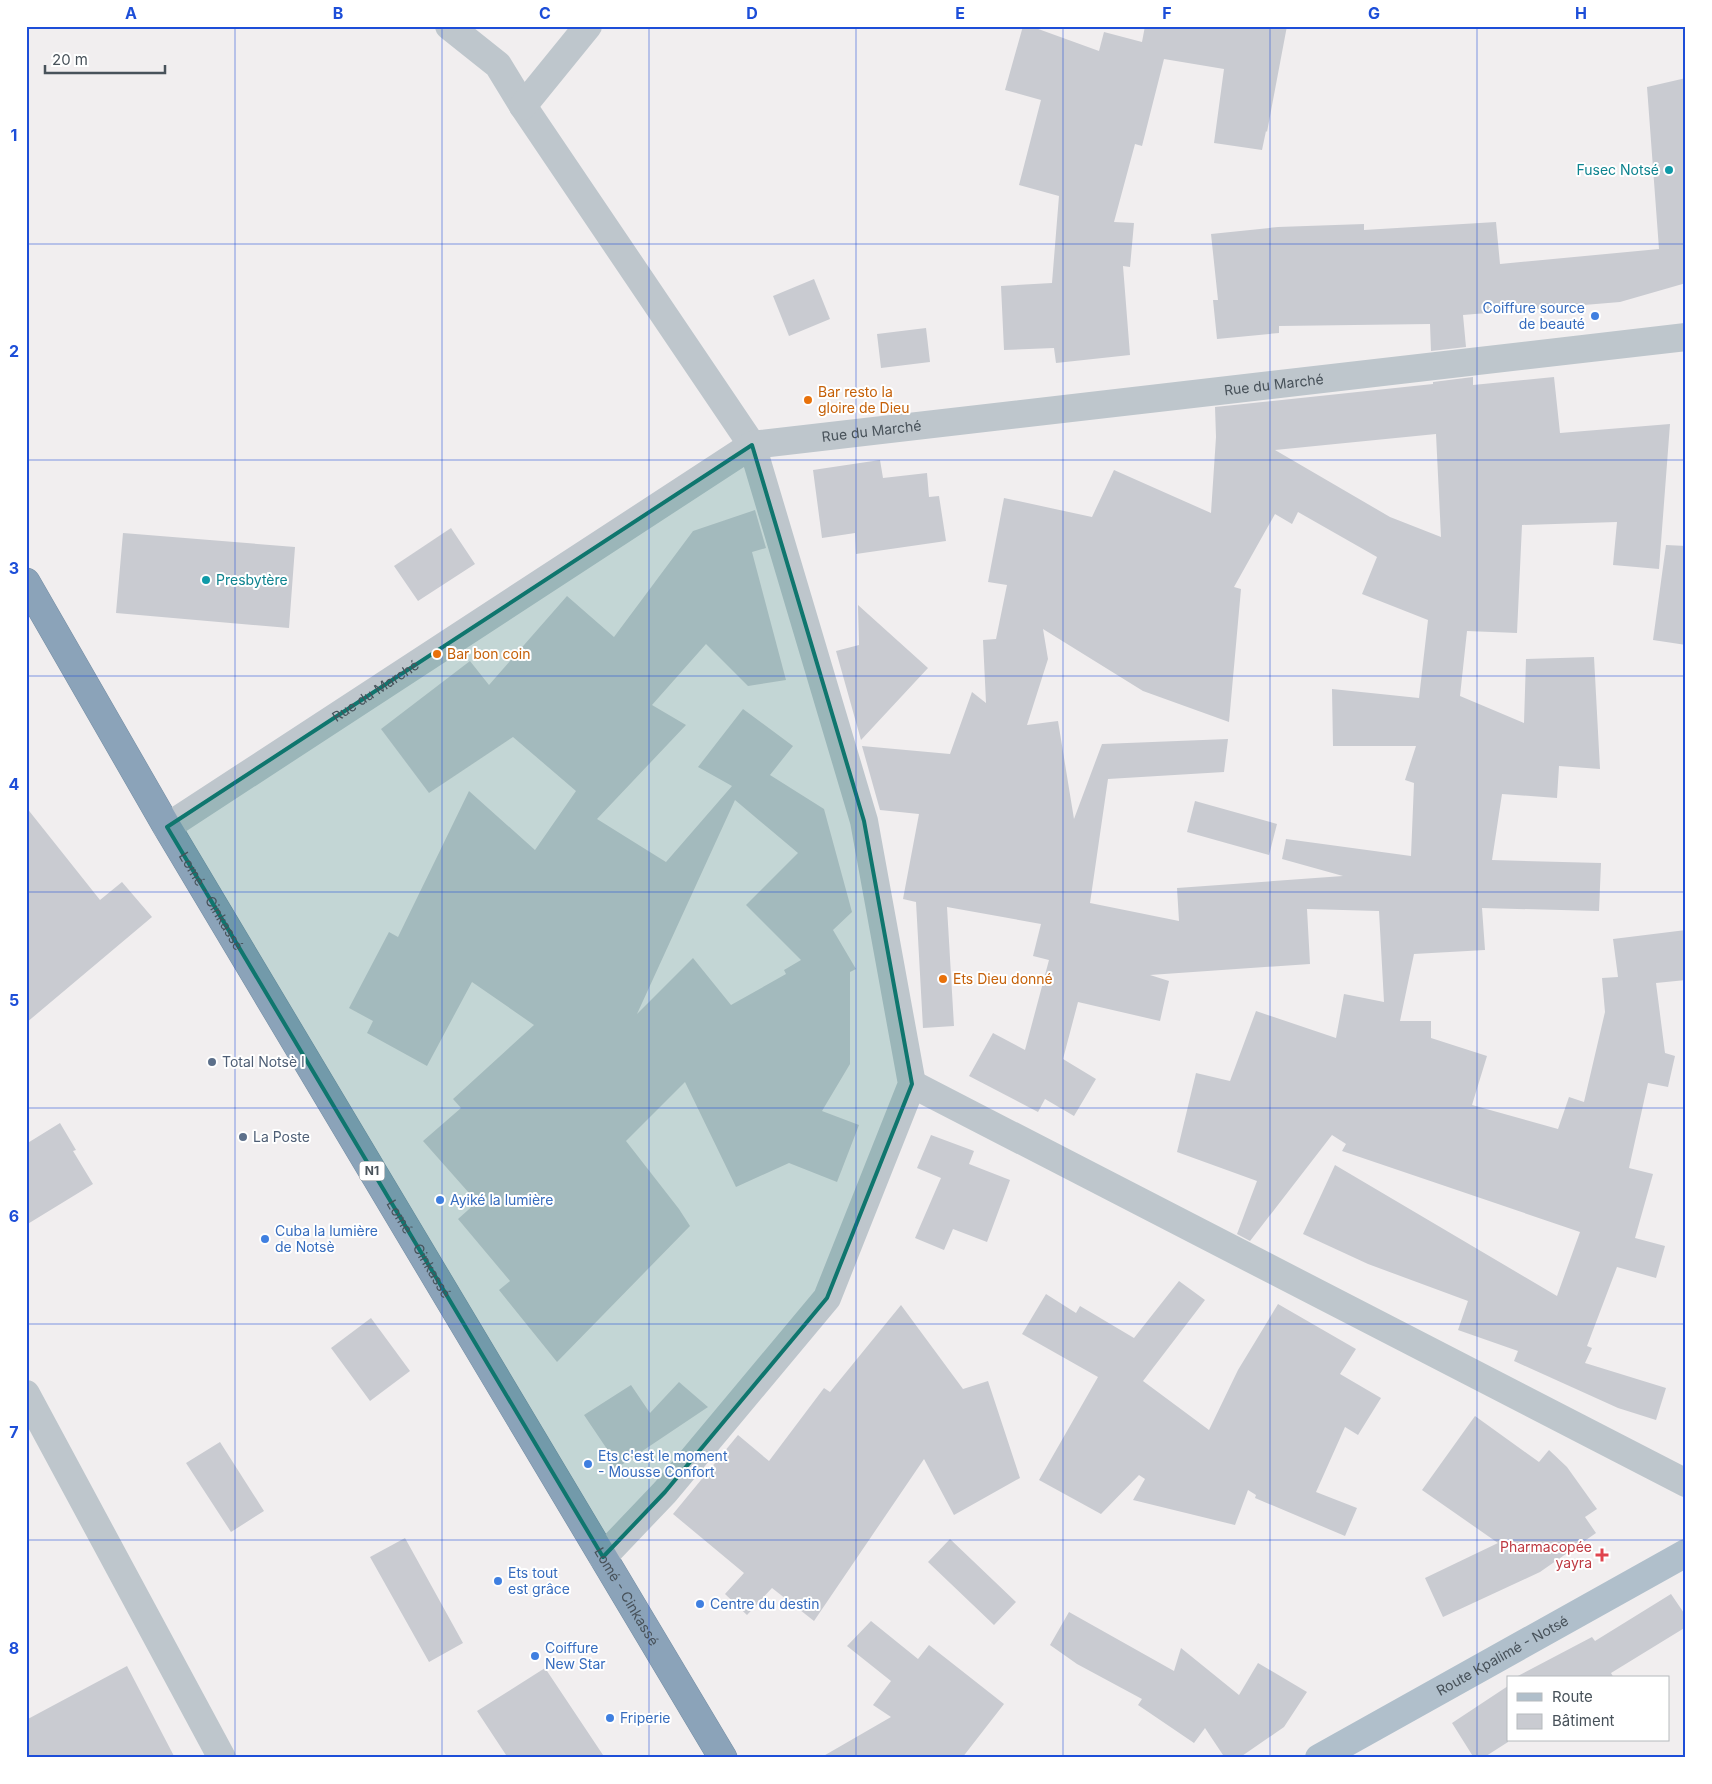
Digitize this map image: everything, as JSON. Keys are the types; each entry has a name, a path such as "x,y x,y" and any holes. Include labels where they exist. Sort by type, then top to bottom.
{"highway":[{"name":"Lomé - Cinkassé","path":"26,582 167,827 723,1758"}],"main road":[{"name":"Route Kpalimé - Notsé","path":"1319,1758 1686,1553"}],"street":[{"path":"450,26 498,65 523,106 752,445 864,821 912,1084 827,1298 665,1492 603,1557"},
{"path":"523,106 588,26"},
{"name":"Rue du Marché","path":"167,827 752,445 1686,337"},
{"path":"912,1084 1686,1483"},
{"path":"26,1394 222,1758"}],"highlighted area":[{"path":"752,445 864,821 912,1084 827,1298 665,1492 603,1557 167,827"}],"building":[{"path":"1023,26 1030,26 1099,51 1104,32 1142,42 1145,26 1287,26 1262,150 1214,143 1224,69 1164,59 1142,146 1135,144 1114,222 1134,223 1130,267 1123,266 1130,355 1056,363 1054,348 1004,350 1001,286 1052,283 1059,196 1019,185 1041,100 1005,90"},
{"path":"1686,78 1686,283 1620,302 1463,315 1466,347 1431,351 1430,324 1279,326 1279,333 1217,339 1213,300 1218,300 1211,234 1278,227 1364,224 1364,230 1496,222 1500,264 1659,249 1647,87"},
{"path":"814,279 830,319 789,336 773,296"},
{"path":"926,328 930,362 881,368 877,334"},
{"path":"1473,377 1473,385 1554,377 1560,433 1670,424 1659,569 1613,565 1617,522 1522,525 1517,633 1467,631 1460,696 1524,723 1526,659 1594,657 1600,769 1559,766 1557,798 1502,794 1492,860 1601,863 1599,911 1482,908 1485,950 1414,954 1400,1021 1431,1021 1431,1038 1487,1056 1472,1105 1558,1129 1569,1097 1584,1102 1605,1012 1602,978 1618,977 1613,939 1686,930 1686,980 1656,983 1665,1053 1675,1056 1668,1087 1648,1083 1629,1168 1653,1174 1635,1238 1665,1246 1656,1278 1617,1267 1587,1346 1592,1348 1585,1363 1666,1388 1656,1420 1618,1408 1514,1361 1518,1351 1458,1330 1468,1301 1368,1264 1303,1234 1335,1165 1557,1296 1580,1232 1342,1151 1346,1144 1332,1135 1250,1241 1237,1234 1257,1181 1177,1152 1196,1073 1230,1081 1256,1011 1336,1038 1344,994 1384,1002 1379,911 1307,909 1310,964 1150,975 1169,981 1160,1021 1078,1002 1063,1059 1096,1079 1074,1116 1045,1099 1038,1112 969,1076 993,1033 1025,1050 1049,960 1033,956 1041,924 947,907 954,1026 923,1028 916,902 903,899 919,814 880,810 862,746 950,754 972,692 986,703 983,640 996,639 1007,585 988,582 1004,498 1092,517 1114,470 1211,513 1216,437 1215,407 1433,384 1433,382","holes":["1436,434 1441,537 1390,517 1275,450","1298,512 1377,557 1362,594 1428,620 1419,698 1332,689 1333,746 1416,746 1405,780 1414,783 1411,856 1286,839 1282,859 1343,876 1177,888 1179,921 1090,903 1108,779 1224,772 1228,739 1102,744 1074,819 1058,721 1027,725 1048,659 1043,629 1143,691 1229,722 1241,589 1234,587 1275,514 1292,524"]},
{"path":"880,460 883,478 927,473 929,497 939,496 946,541 856,554 855,533 822,538 813,470"},
{"path":"755,510 766,548 752,552 786,680 748,686 706,644 652,705 686,725 597,819 666,862 732,786 698,767 743,709 793,746 770,775 824,809 852,912 833,930 856,969 850,972 850,1064 822,1111 859,1125 837,1182 789,1163 736,1187 685,1082 626,1141 690,1226 557,1362 499,1290 510,1281 458,1219 477,1202 423,1141 461,1108 453,1099 534,1025 472,982 427,1066 367,1033 373,1021 349,1008 389,932 398,937 469,791 535,850 576,791 513,737 429,793 381,729 470,661 489,685 567,596 614,637 693,531","holes":["735,800 798,853 746,905 801,960 784,970 786,974 731,1005 693,958 637,1014"]},
{"path":"451,528 475,564 418,601 394,566"},
{"name":"Presbytère","path":"123,533 295,547 289,628 116,613"},
{"path":"1666,545 1686,546 1686,645 1653,640"},
{"path":"858,605 928,668 861,740 836,651 859,645"},
{"path":"1195,801 1277,824 1269,855 1187,832"},
{"path":"26,807 100,900 122,882 152,917 26,1023"},
{"path":"60,1123 76,1150 73,1151 93,1184 26,1225 26,1144"},
{"path":"931,1135 974,1151 969,1164 1010,1180 987,1242 953,1229 944,1250 915,1238 941,1178 917,1168"},
{"path":"1179,1281 1205,1300 1143,1381 1209,1430 1238,1370 1278,1304 1356,1349 1340,1374 1381,1398 1358,1435 1345,1427 1316,1492 1357,1508 1345,1536 1255,1498 1256,1495 1248,1490 1235,1525 1133,1500 1145,1479 1139,1475 1101,1514 1039,1480 1098,1377 1022,1334 1046,1294 1076,1313 1080,1306 1134,1338"},
{"path":"901,1305 963,1389 988,1381 1020,1478 954,1515 924,1459 814,1621 772,1588 747,1615 725,1594 744,1573 673,1514 738,1435 769,1461 824,1388 830,1392"},
{"path":"371,1318 410,1371 370,1401 331,1348"},
{"path":"679,1382 708,1407 614,1470 606,1460 611,1455 584,1415 631,1385 650,1413"},
{"path":"1475,1416 1539,1462 1549,1450 1567,1467 1597,1509 1585,1517 1596,1533 1540,1572 1443,1617 1425,1578 1498,1543 1422,1490"},
{"path":"220,1442 264,1511 231,1532 186,1463"},
{"path":"405,1538 463,1643 429,1662 370,1557"},
{"path":"950,1539 1016,1602 994,1625 928,1562"},
{"path":"1671,1594 1686,1616 1686,1627 1611,1673 1613,1676 1518,1676 1592,1637 1595,1641"},
{"path":"1069,1612 1174,1671 1181,1648 1239,1695 1258,1663 1307,1692 1284,1727 1239,1758 1225,1758 1205,1728 1194,1743 1138,1705 1142,1699 1077,1664 1050,1645"},
{"path":"871,1621 918,1659 929,1645 1004,1704 962,1758 820,1758 891,1717 873,1705 891,1681 847,1646"},
{"path":"127,1666 175,1758 26,1758 26,1720"},
{"path":"545,1668 605,1758 508,1758 477,1711"},
{"path":"1507,1687 1508,1742 1483,1758 1474,1758 1452,1723"}],"place":[{"name":"Fusec Notsé","path":"1669,170"},
{"name":"Coiffure source de beauté","path":"1595,316"},
{"name":"Bar resto la gloire de Dieu","path":"808,400"},
{"name":"Presbytère","path":"206,580"},
{"name":"Bar bon coin","path":"437,654"},
{"name":"Ets Dieu donné","path":"943,979"},
{"name":"Total Notsè I","path":"212,1062"},
{"name":"La Poste","path":"243,1137"},
{"name":"Ayiké la lumière","path":"440,1200"},
{"name":"Cuba la lumière de Notsè","path":"265,1239"},
{"name":"Ets c'est le moment - Mousse Confort","path":"588,1464"},
{"name":"Pharmacopée yayra","path":"1602,1555"},
{"name":"Ets tout est grâce","path":"498,1581"},
{"name":"Centre du destin","path":"700,1604"},
{"name":"Coiffure New Star","path":"535,1656"},
{"name":"Friperie","path":"610,1718"}]}
